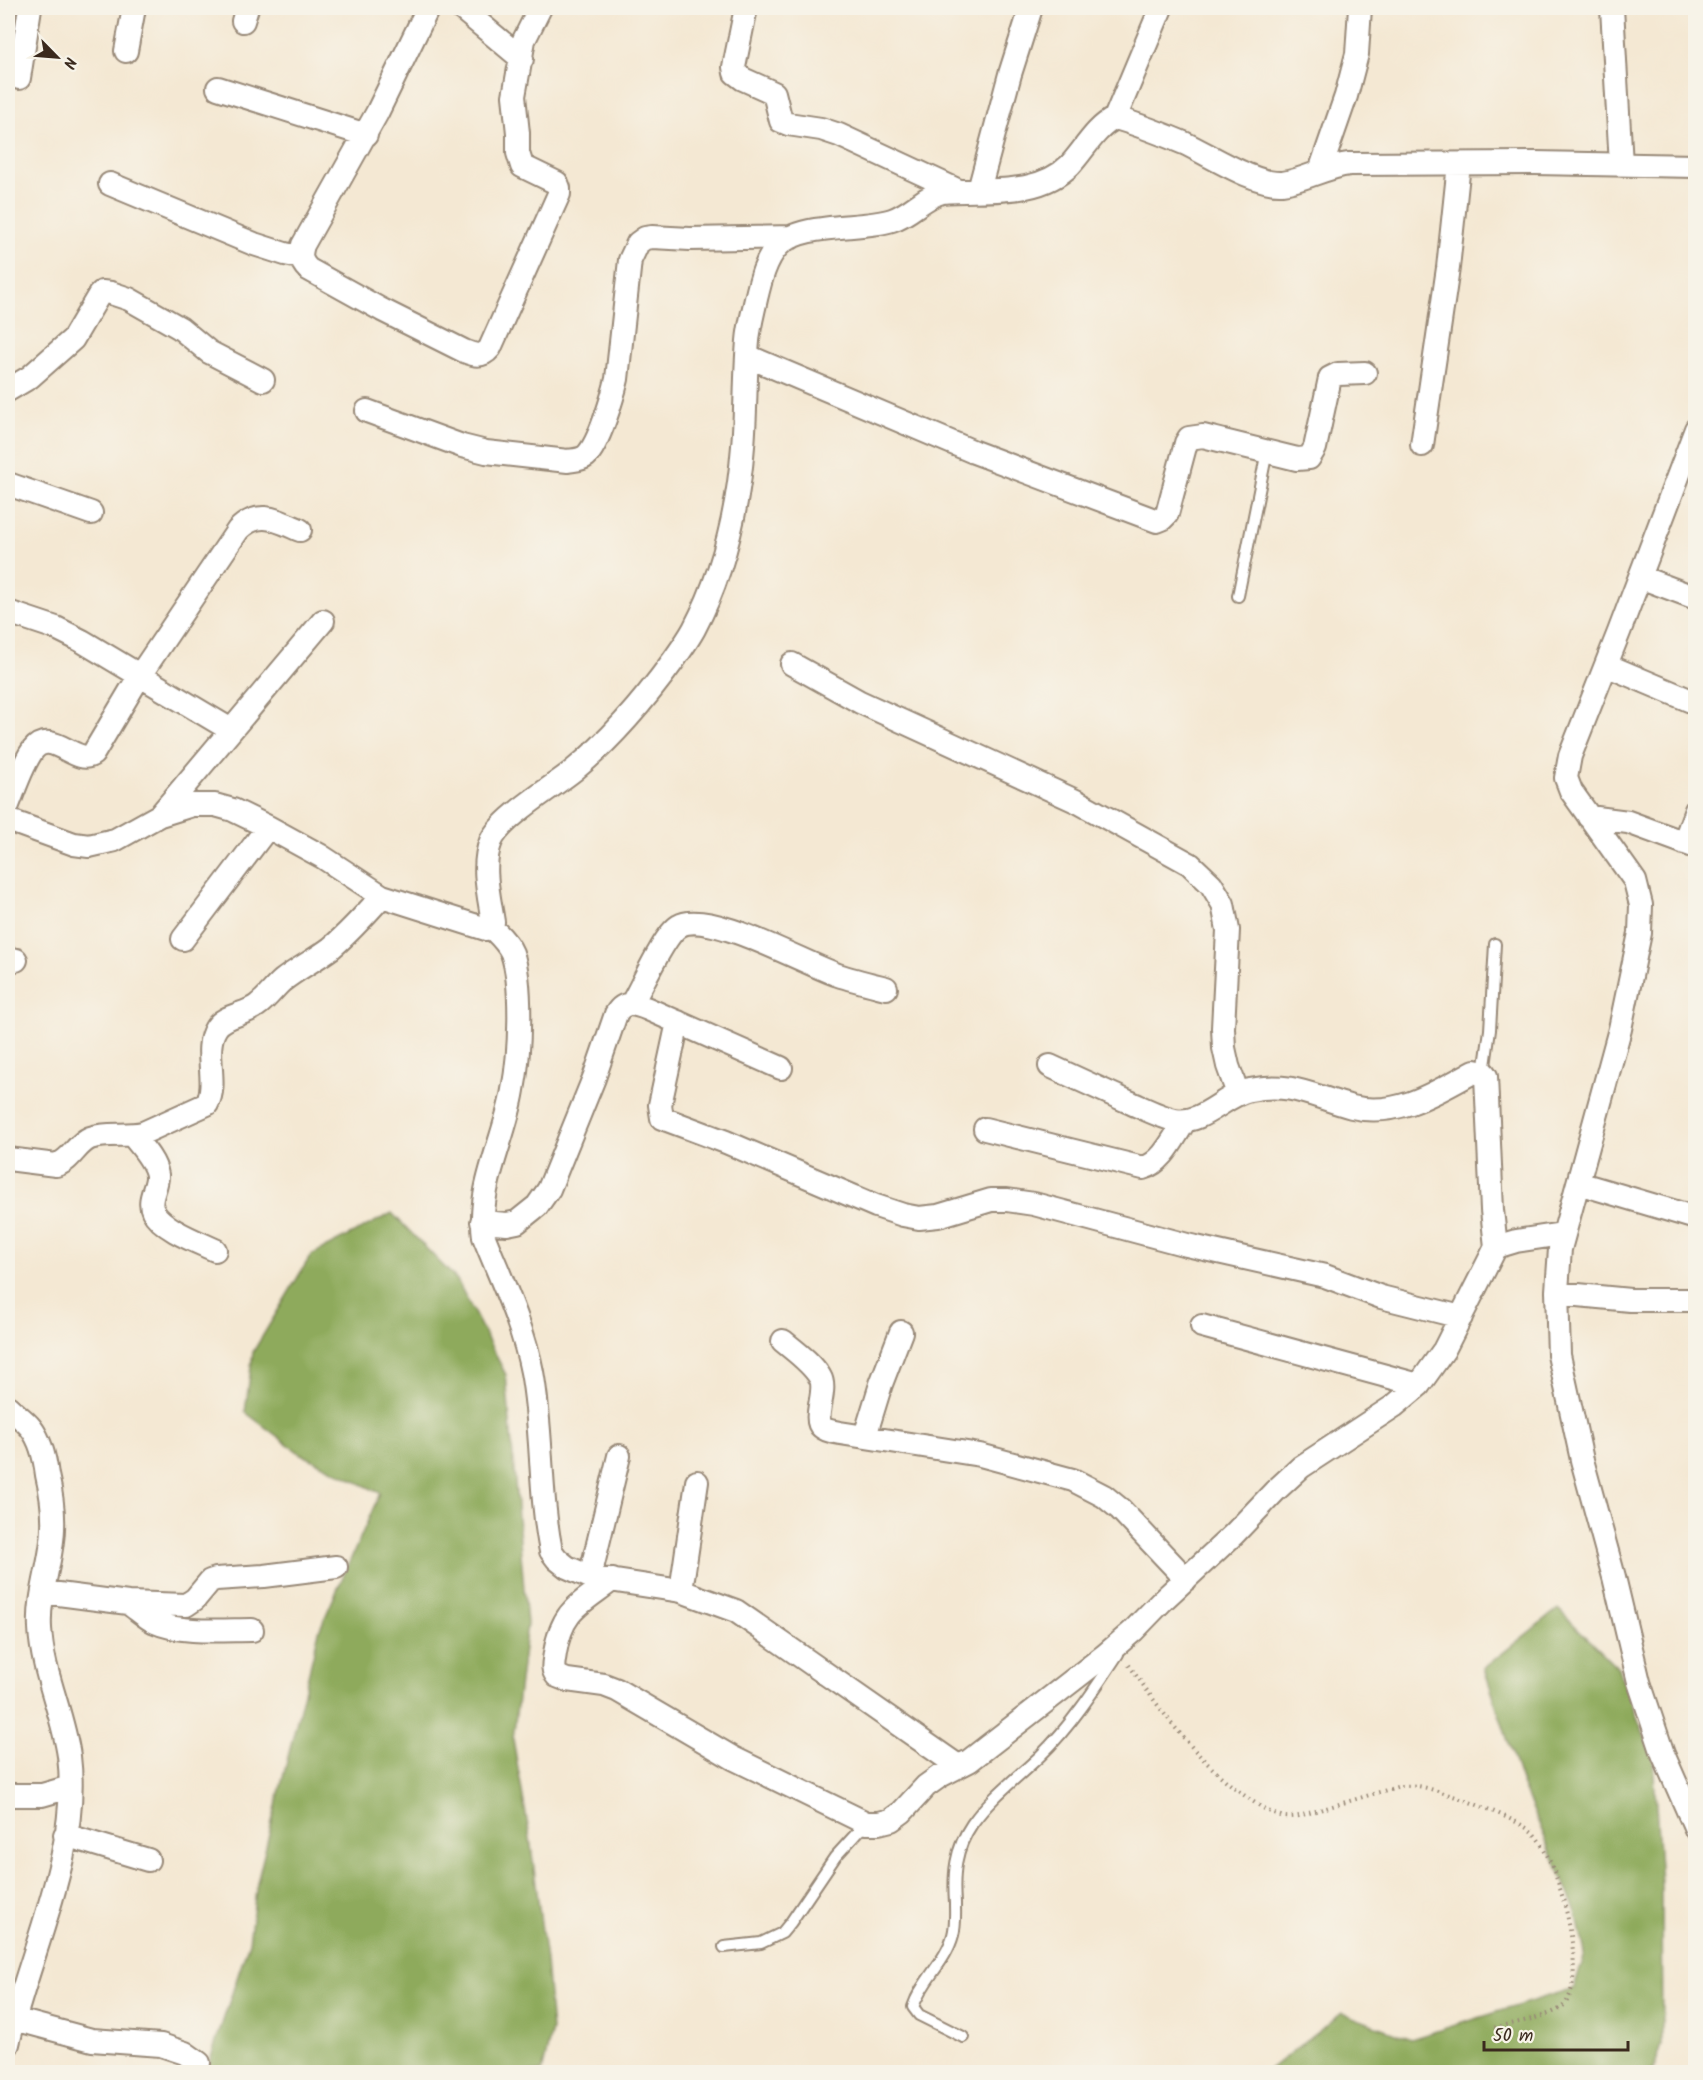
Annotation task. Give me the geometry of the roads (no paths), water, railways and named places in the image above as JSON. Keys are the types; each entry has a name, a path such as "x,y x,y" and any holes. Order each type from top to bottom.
{"street":[{"path":"19,78 30,8"},
{"path":"126,51 134,8"},
{"path":"428,8 366,135 303,244 300,257 309,269 382,310 432,336 479,355 487,351 559,194 560,188 557,183 526,170 519,161 514,96 524,40 540,8"},
{"path":"460,8 522,59"},
{"path":"746,8 734,67 735,73 774,93 781,121 839,135 968,190"},
{"path":"968,190 1031,8"},
{"path":"958,1766 736,1611 681,1591 601,1579 567,1567 551,1551 540,1430 532,1373 524,1335 484,1238 482,1222 482,1208 493,1161 513,1090 517,1054 516,971 511,951 492,928 486,859 492,840 505,823 574,770 614,735 661,677 693,631 715,585 732,521 743,447 748,339 760,283 778,245 792,237 816,230 890,221 902,216 932,195 968,190 1016,189 1046,181 1059,174 1101,127 1115,118 1161,8"},
{"path":"1320,171 1346,96 1357,54 1360,8"},
{"path":"1612,8 1621,165"},
{"path":"218,87 366,135"},
{"path":"1115,118 1183,143 1269,182 1296,180 1349,164 1695,166"},
{"path":"1422,445 1448,268 1459,164"},
{"path":"110,184 254,244 285,255 300,257"},
{"path":"367,411 462,447 486,452 568,461 579,460 586,456 595,443 613,397 630,260 638,243 645,238 652,237 708,239 792,237"},
{"path":"8,390 30,377 73,339 99,295 106,292 129,299 166,319 208,352 263,380"},
{"path":"747,356 974,452 1157,521 1167,514 1189,438 1203,436 1297,459 1309,458 1315,448 1330,378 1338,374 1365,374"},
{"path":"1693,1815 1664,1754 1640,1682 1582,1460 1559,1355 1557,1293 1562,1234 1620,1029 1641,924 1641,906 1635,881 1571,791 1566,778 1570,756 1695,429"},
{"path":"8,484 92,513"},
{"path":"8,805 25,765 40,744 56,745 84,758 93,754 140,675 238,530 247,521 259,518 274,519 300,530"},
{"path":"1640,577 1695,598"},
{"path":"8,612 74,636 231,730"},
{"path":"160,815 323,621"},
{"path":"792,664 860,702 1078,802 1190,864 1211,884 1223,904 1228,930 1224,1038 1228,1066 1238,1094"},
{"path":"1606,665 1695,703"},
{"path":"8,820 74,844 89,846 115,840 160,815 192,805 215,805 233,810 321,855 382,896 486,929 492,928"},
{"path":"1589,817 1628,822 1690,845 1695,810"},
{"path":"183,939 268,827"},
{"path":"8,1159 56,1165 62,1163 84,1141 93,1137 132,1136 143,1133 207,1104 210,1094 212,1038 218,1025 259,1004 281,982 329,949 355,927 382,896"},
{"path":"632,1003 669,936 678,926 687,922 703,923 744,935 838,975 886,988"},
{"path":"482,1222 507,1224 517,1222 525,1218 543,1198 557,1174 620,1007 632,1003 781,1068"},
{"path":"678,1022 660,1105 662,1118 726,1142 876,1206 919,1218 938,1216 991,1200 1034,1204 1187,1245 1325,1276 1380,1297 1461,1317"},
{"path":"1050,1066 1142,1107 1174,1120 1185,1121 1194,1119 1248,1090 1276,1087 1304,1091 1353,1107 1379,1109 1400,1107 1421,1100 1475,1071 1484,1073 1487,1086 1492,1210 1516,1242"},
{"path":"985,1129 1143,1168 1149,1167 1160,1158 1185,1121"},
{"path":"132,1136 149,1157 157,1172 151,1207 154,1213 171,1228 216,1251"},
{"path":"1578,1183 1695,1218"},
{"path":"620,1456 601,1579 562,1623 553,1667 557,1676 567,1680 604,1685 617,1690 734,1758 866,1823 879,1823 891,1820 902,1812 926,1786 969,1761 1104,1656 1133,1631 1301,1467 1394,1406 1419,1385 1444,1350 1461,1317 1516,1242 1562,1234"},
{"path":"1557,1293 1630,1300 1695,1300"},
{"path":"1202,1326 1419,1385"},
{"path":"865,1437 881,1383 901,1332"},
{"path":"783,1341 820,1376 823,1385 818,1419 823,1428 840,1433 980,1455 1073,1480 1089,1487 1120,1509 1186,1579"},
{"path":"8,1407 30,1426 38,1438 46,1465 53,1505 53,1530 39,1626 42,1648 69,1756 70,1787 62,1860 8,2044"},
{"path":"681,1591 697,1482"},
{"path":"43,1592 128,1603 186,1605 195,1599 210,1581 216,1579 336,1567"},
{"path":"128,1603 144,1616 162,1624 213,1630 252,1630"},
{"path":"8,1795 42,1795 70,1787"},
{"path":"65,1834 148,1860"},
{"path":"14,2019 92,2040 161,2045 185,2053 199,2063"}],"lane":[{"path":"1238,596 1267,451"},
{"path":"1484,1073 1490,1030 1495,944"},
{"path":"963,2037 919,2015 913,2007 916,1998 945,1955 951,1942 955,1921 956,1858 962,1842 972,1824 990,1802 1041,1756 1068,1724 1133,1631"},
{"path":"724,1947 761,1943 782,1933 834,1857 866,1823"}]}
